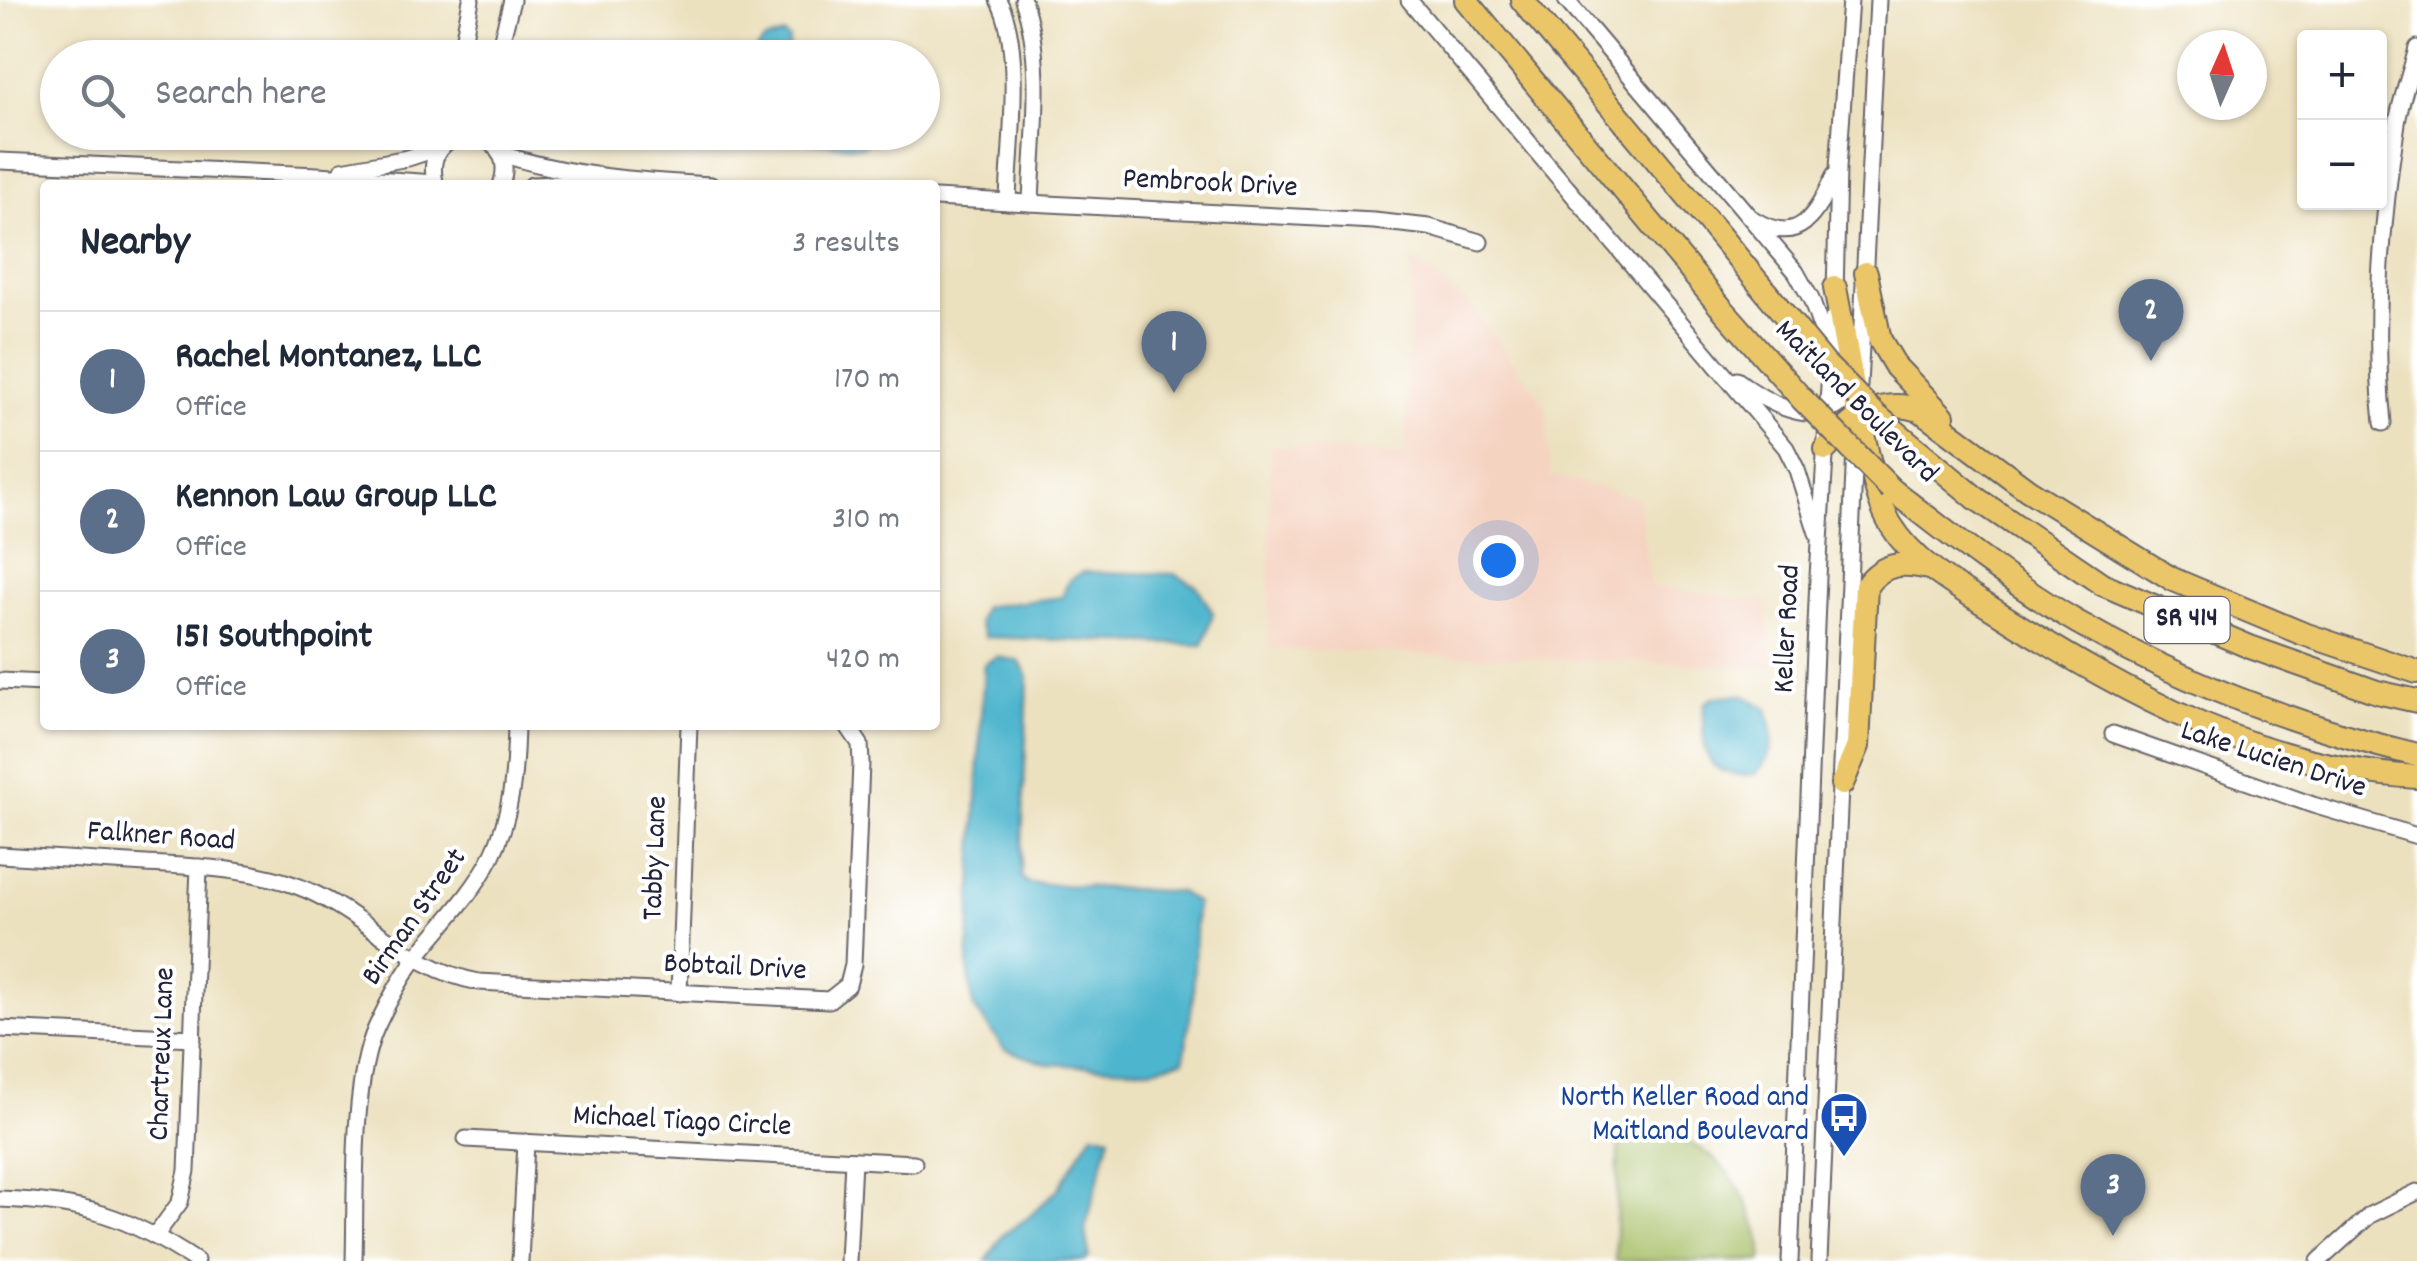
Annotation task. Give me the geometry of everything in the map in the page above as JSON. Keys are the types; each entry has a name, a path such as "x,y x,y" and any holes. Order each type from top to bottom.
{"highway":[{"name":"Maitland Boulevard","path":"1466,0 1720,304 1802,398 1891,489 1988,562 2076,621 2175,672 2283,717 2417,755"},
{"name":"Maitland Boulevard","path":"1526,0 1825,364 1878,416 1977,499 2102,584 2250,647 2377,692 2417,701"},
{"path":"1866,273 1880,340 1896,367 1961,438"},
{"path":"1835,288 1853,400 1880,502 1890,524 1921,560 2072,659 2156,706 2255,747 2328,764 2417,776"},
{"path":"1853,400 1902,404 1920,410 2028,490 2172,579 2300,633 2417,672"},
{"path":"1826,449 1853,400"},
{"path":"1842,784 1858,746 1866,586 1875,574 1900,564 1934,570"}],"street":[{"path":"464,40 472,0"},
{"path":"502,40 512,0"},
{"path":"998,0 1007,16 1012,50 1008,202"},
{"path":"1023,0 1032,26 1035,70 1031,203"},
{"path":"1408,0 1786,448 1797,470 1820,544"},
{"path":"1566,0 1796,272 1831,360 1853,400 1822,414 1777,407 1748,388 1705,350"},
{"name":"Keller Road","path":"1790,1261 1820,544 1850,0"},
{"name":"Keller Road","path":"1818,1261 1856,448 1853,400 1866,273 1878,0"},
{"path":"2383,424 2380,350 2388,196 2398,119 2417,48"},
{"path":"318,174 408,158 426,150"},
{"path":"436,180 435,159 442,150"},
{"path":"499,152 529,163 634,180"},
{"path":"499,152 504,165 502,180"},
{"path":"0,161 389,180"},
{"path":"1747,215 1774,228 1803,226 1818,209 1838,168"},
{"name":"Pembrook Drive","path":"940,198 1374,221 1428,227 1480,242"},
{"path":"0,681 40,683"},
{"name":"Birman Street","path":"354,1261 363,1067 375,1028 414,959 468,896 492,857 514,783 516,730"},
{"name":"Tabby Lane","path":"679,993 690,730"},
{"name":"Bobtail Drive","path":"414,959 450,977 479,982 829,1000 848,985 852,965 861,763 860,744 850,730"},
{"name":"Lake Lucien Drive","path":"2113,734 2313,805 2417,836"},
{"path":"1808,809 1840,822"},
{"path":"1808,832 1840,822"},
{"name":"Falkner Road","path":"0,855 232,868 299,887 358,919 414,959"},
{"name":"Chartreux Lane","path":"156,1235 180,1202 187,1171 199,867"},
{"path":"0,1029 192,1038"},
{"path":"1796,1112 1825,1113"},
{"name":"Michael Tiago Circle","path":"466,1139 914,1163"},
{"path":"520,1261 526,1142"},
{"path":"848,1261 853,1160"},
{"path":"2319,1261 2370,1214 2417,1192"},
{"path":"0,1199 79,1206 118,1217 196,1261"}],"shaded area":[{"path":"1412,259 1472,308 1546,405 1550,475 1638,498 1651,586 1766,602 1773,667 1268,649 1271,446 1405,456"}],"green space":[{"path":"1619,1129 1681,1139 1713,1157 1749,1208 1761,1241 1762,1261 1615,1261"}],"water":[{"path":"1083,572 1174,574 1197,586 1213,613 1203,645 985,637 978,623 983,607 1062,597 1069,580"},
{"path":"996,657 1019,661 1028,677 1021,877 1027,883 1180,892 1196,903 1193,998 1184,1060 1150,1069 1047,1064 1004,1049 973,1006 968,967 984,664"},
{"path":"1743,695 1767,708 1771,728 1771,750 1756,774 1725,772 1709,759 1705,748 1704,705 1716,697"},
{"path":"1093,1132 1110,1136 1085,1229 1089,1257 1085,1261 986,1261 1004,1234 1058,1189"}],"place":[{"name":"Kennon Law Group LLC","path":"2151,361"},
{"name":"Rachel Montanez, LLC","path":"1174,393"},
{"name":"North Keller Road and Maitland Boulevard","path":"1844,1158"},
{"name":"151 Southpoint","path":"2113,1236"}]}
